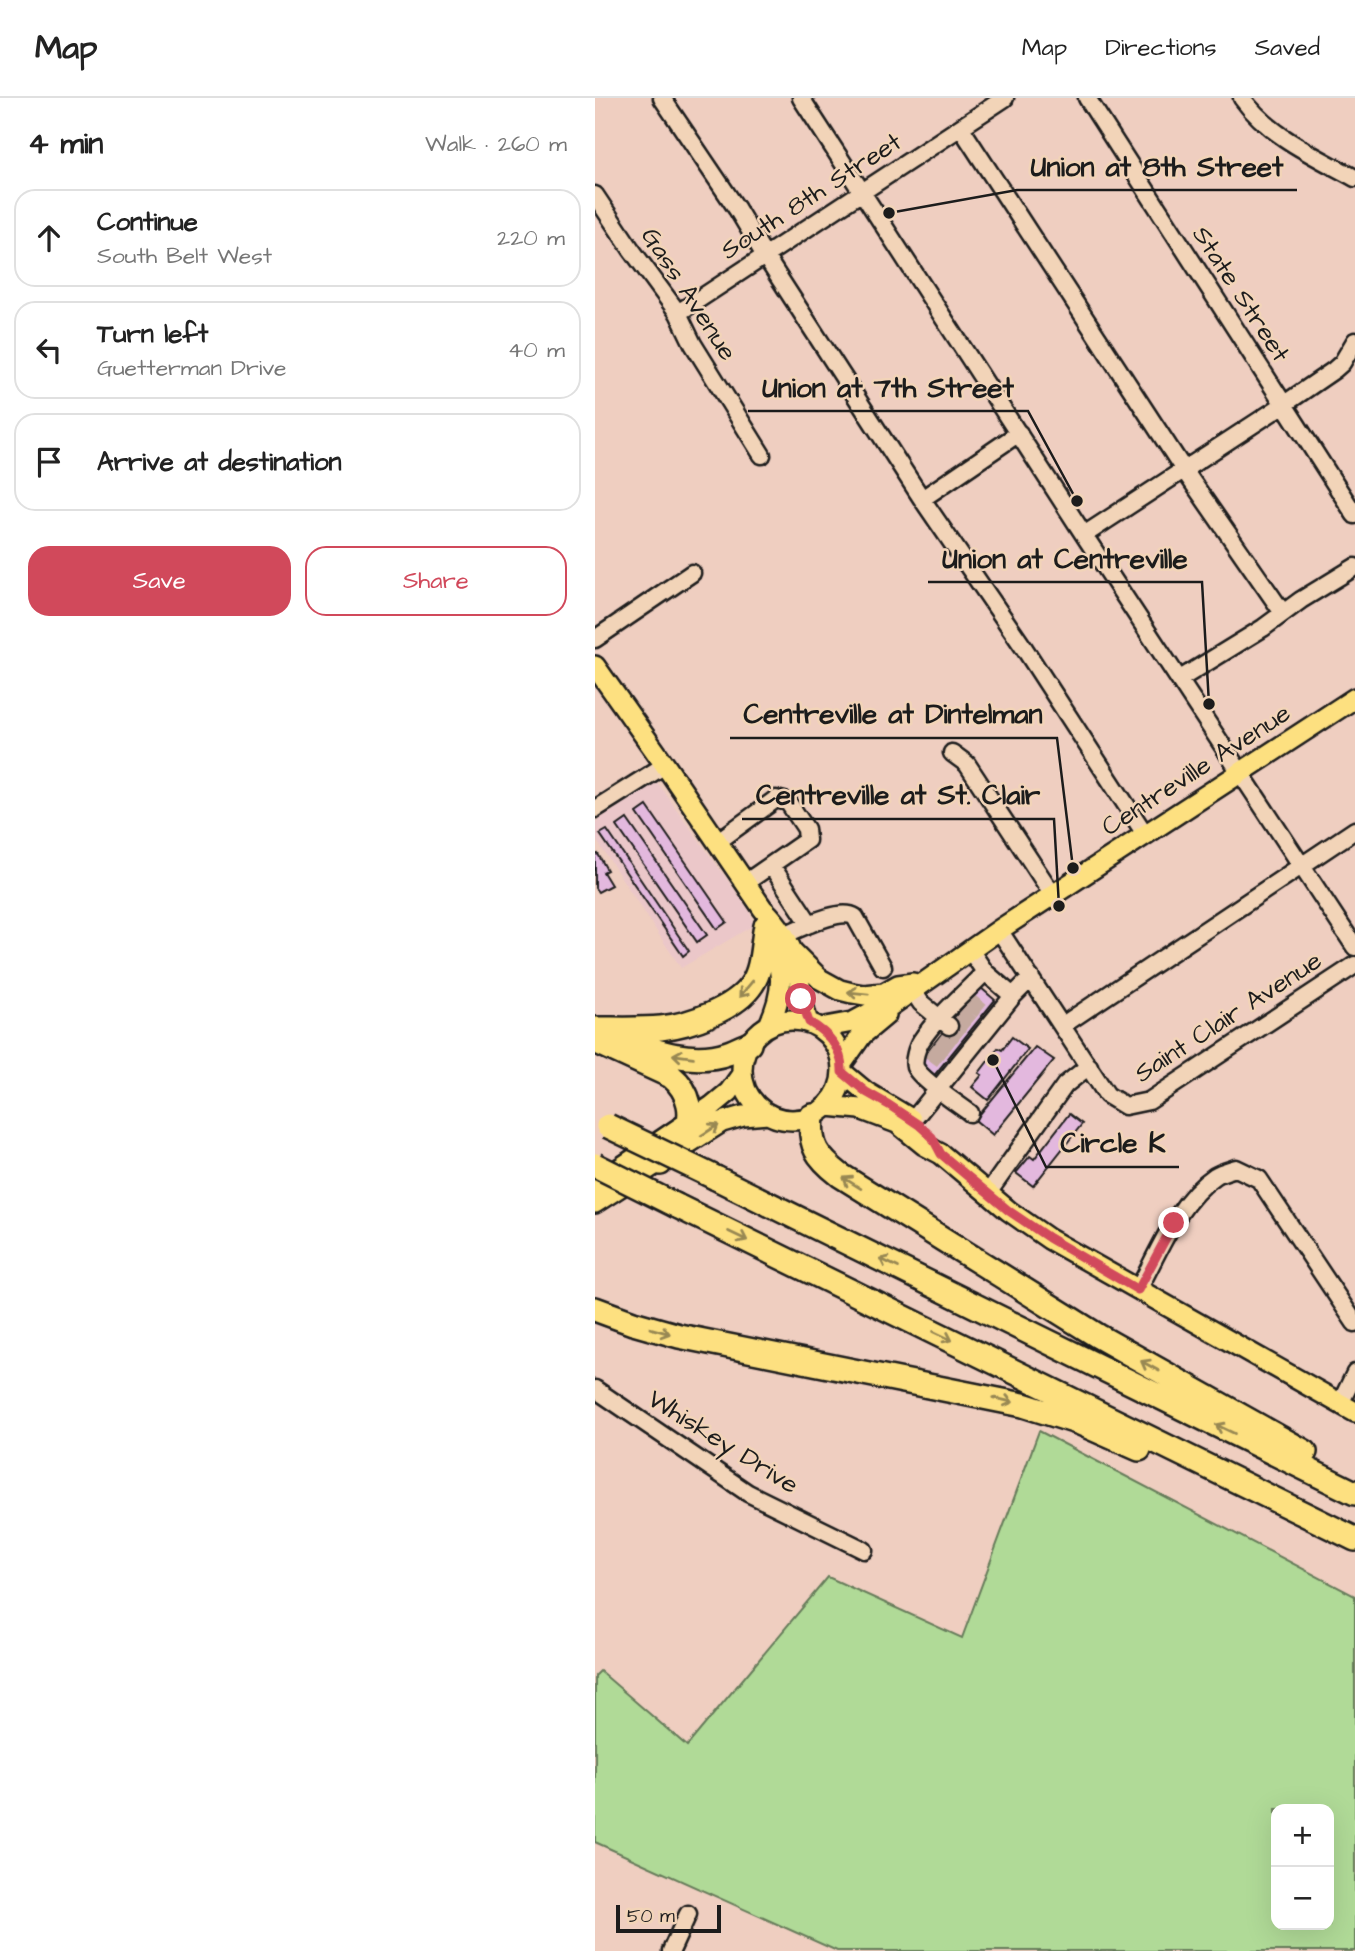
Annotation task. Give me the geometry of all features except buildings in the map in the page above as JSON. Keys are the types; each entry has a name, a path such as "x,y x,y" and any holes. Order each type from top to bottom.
{"highway":[{"path":"595,1029 664,1028 723,1009 738,999 752,984 775,932"},
{"path":"595,1029 637,1045 689,1058 727,1054 749,1044"},
{"path":"595,1041 657,1069 681,1084 691,1109 689,1122 682,1137 668,1150 660,1163"},
{"path":"820,1111 811,1135 813,1144 820,1157 840,1175 1098,1336 1328,1465 1354,1492"},
{"path":"601,1123 1354,1492"},
{"path":"595,1165 1355,1539"},
{"path":"595,1309 679,1336 984,1396 1047,1411 1147,1453 1268,1511 1314,1519"}],"main road":[{"path":"595,666 745,883 797,967 804,1010 814,1025 835,1044 842,1067 838,1090 820,1111"},
{"name":"Centreville Avenue","path":"814,1025 853,1022 892,1004 999,930 1355,698"},
{"path":"775,932 820,979 840,990 874,994 884,993 898,985 919,987"},
{"path":"769,1025 781,989 775,932"},
{"name":"Centreville Avenue","path":"842,1067 862,1035 885,1016 892,1004"},
{"path":"768,1114 755,1103 746,1090 742,1074 743,1059 749,1044 757,1033 769,1025 788,1020 814,1025"},
{"path":"842,1067 866,1092 913,1120 932,1137 941,1154"},
{"path":"595,1185 729,1092 742,1074"},
{"path":"595,1203 722,1122 743,1116 768,1114 788,1120 820,1111 860,1109 897,1123 941,1154 1009,1211 1049,1238 1347,1408"}],"street":[{"path":"662,98 737,209 922,499 1024,648 1145,834"},
{"path":"801,98 1355,947"},
{"name":"South 8th Street","path":"678,313 1006,98"},
{"name":"State Street","path":"1087,98 1355,515"},
{"path":"1242,98 1258,118 1283,136 1355,178"},
{"path":"961,128 1184,470 1283,613"},
{"name":"Gass Avenue","path":"595,195 678,313 693,344 762,456"},
{"path":"1084,535 1283,405 1342,363 1355,341"},
{"path":"922,499 1019,433"},
{"path":"1180,679 1355,567"},
{"path":"595,639 692,573"},
{"path":"951,753 967,764 1053,895"},
{"path":"595,809 665,765"},
{"path":"717,842 776,799 788,802 806,829 807,840 745,883"},
{"path":"1063,1025 1355,830"},
{"path":"771,865 810,924"},
{"path":"775,932 850,914 855,917 883,967"},
{"path":"988,1194 1066,1085 1089,1066 999,930"},
{"path":"969,950 985,972 1013,996"},
{"name":"Saint Clair Avenue","path":"1089,1066 1107,1096 1125,1106 1149,1101 1355,965"},
{"path":"970,1113 938,1089 916,1068 915,1061 985,972"},
{"path":"913,1120 938,1089 969,1041 1031,978"},
{"path":"919,987 921,1003 945,1022"},
{"path":"1138,1290 1174,1223 1196,1192 1217,1174 1236,1168 1259,1179 1355,1323"},
{"path":"1347,1408 1355,1374"},
{"name":"Whiskey Drive","path":"595,1390 657,1429 748,1493 864,1550"},
{"path":"671,1951 688,1914"}],"shaded area":[{"path":"657,782 749,910 754,925 681,968 595,838 595,822"}],"green space":[{"path":"1039,1431 1355,1596 1355,1951 837,1951 595,1842 595,1676 600,1671 687,1746 828,1577 962,1638"}],"tunnel":[{"path":"969,1001 984,1013"},
{"path":"959,1013 974,1026"},
{"path":"949,1026 964,1038"},
{"path":"939,1038 955,1050"},
{"path":"929,1050 945,1062"}],"place":[{"name":"Union at 8th Street","path":"889,213"},
{"name":"Union at 7th Street","path":"1077,501"},
{"name":"Union at Centreville","path":"1209,704"},
{"name":"Centreville at Dintelman","path":"1073,868"},
{"name":"Centreville at St. Clair","path":"1059,906"},
{"name":"Circle K","path":"993,1060"}],"route":[{"path":"801,999 809,1022 820,1028 835,1044 842,1062 842,1072 866,1092 913,1120 932,1137 941,1154 1009,1211 1049,1238 1138,1290 1174,1223"}]}
